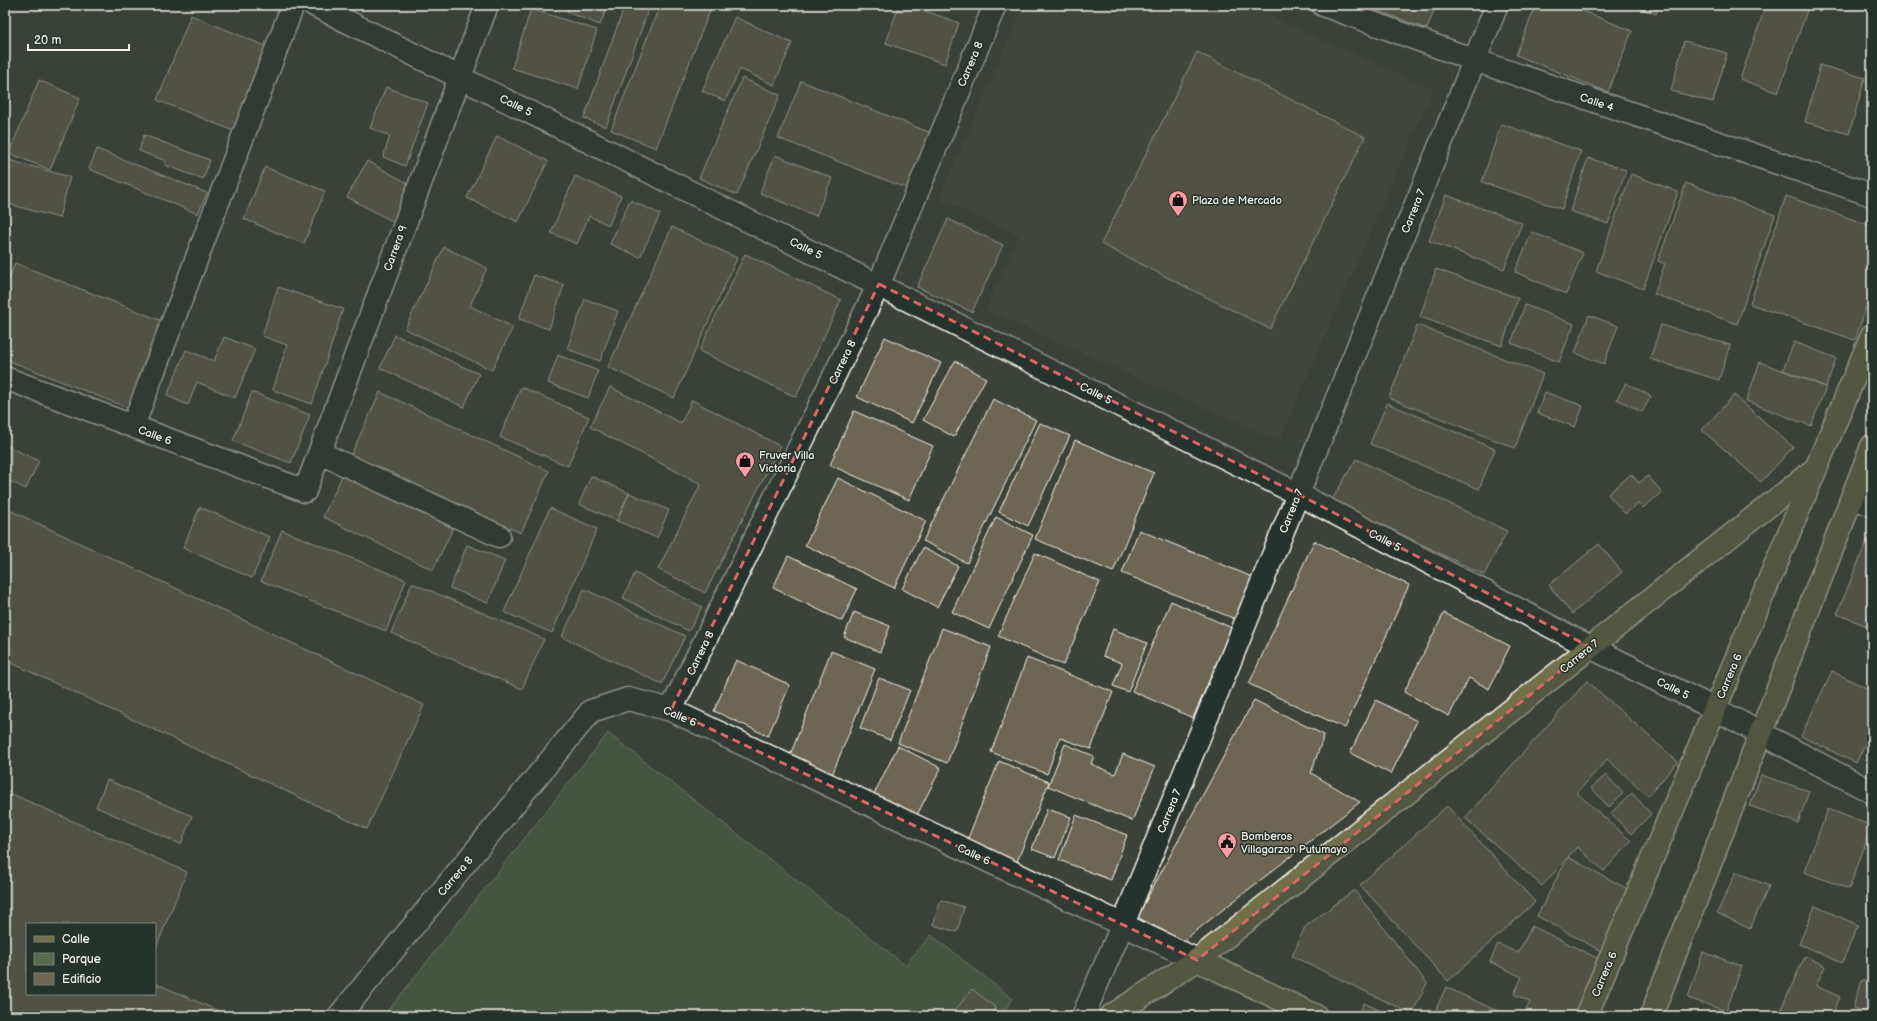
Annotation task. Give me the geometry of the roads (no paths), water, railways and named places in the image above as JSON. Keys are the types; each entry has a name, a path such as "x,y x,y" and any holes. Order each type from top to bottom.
{"main road":[{"name":"Carrera 6","path":"1586,1016 1872,335"},
{"path":"1651,1016 1760,734 1862,501 1872,446"},
{"name":"Carrera 7","path":"1111,1016 1197,960 1816,468"},
{"name":"Calle 6","path":"1197,960 1316,1016"}],"street":[{"path":"133,426 293,5"},
{"name":"Calle 5","path":"314,5 879,284 1298,494 1590,647 1715,709 1872,792"},
{"name":"Carrera 9","path":"305,491 487,5"},
{"name":"Carrera 8","path":"671,710 879,284 995,5"},
{"name":"Calle 4","path":"1323,5 1474,60 1872,195"},
{"name":"Carrera 7","path":"1083,1016 1123,924 1497,5"},
{"name":"Calle 6","path":"5,378 305,491"},
{"path":"320,453 499,536"},
{"name":"Calle 6","path":"628,699 671,710 1197,960"},
{"name":"Carrera 8","path":"339,1016 591,711 628,699"}],"place":[{"name":"Plaza de Mercado","path":"1178,217"},
{"name":"Fruver Villa Victoria","path":"745,478"},
{"name":"Bomberos Villagarzon Putumayo","path":"1227,859"}]}
